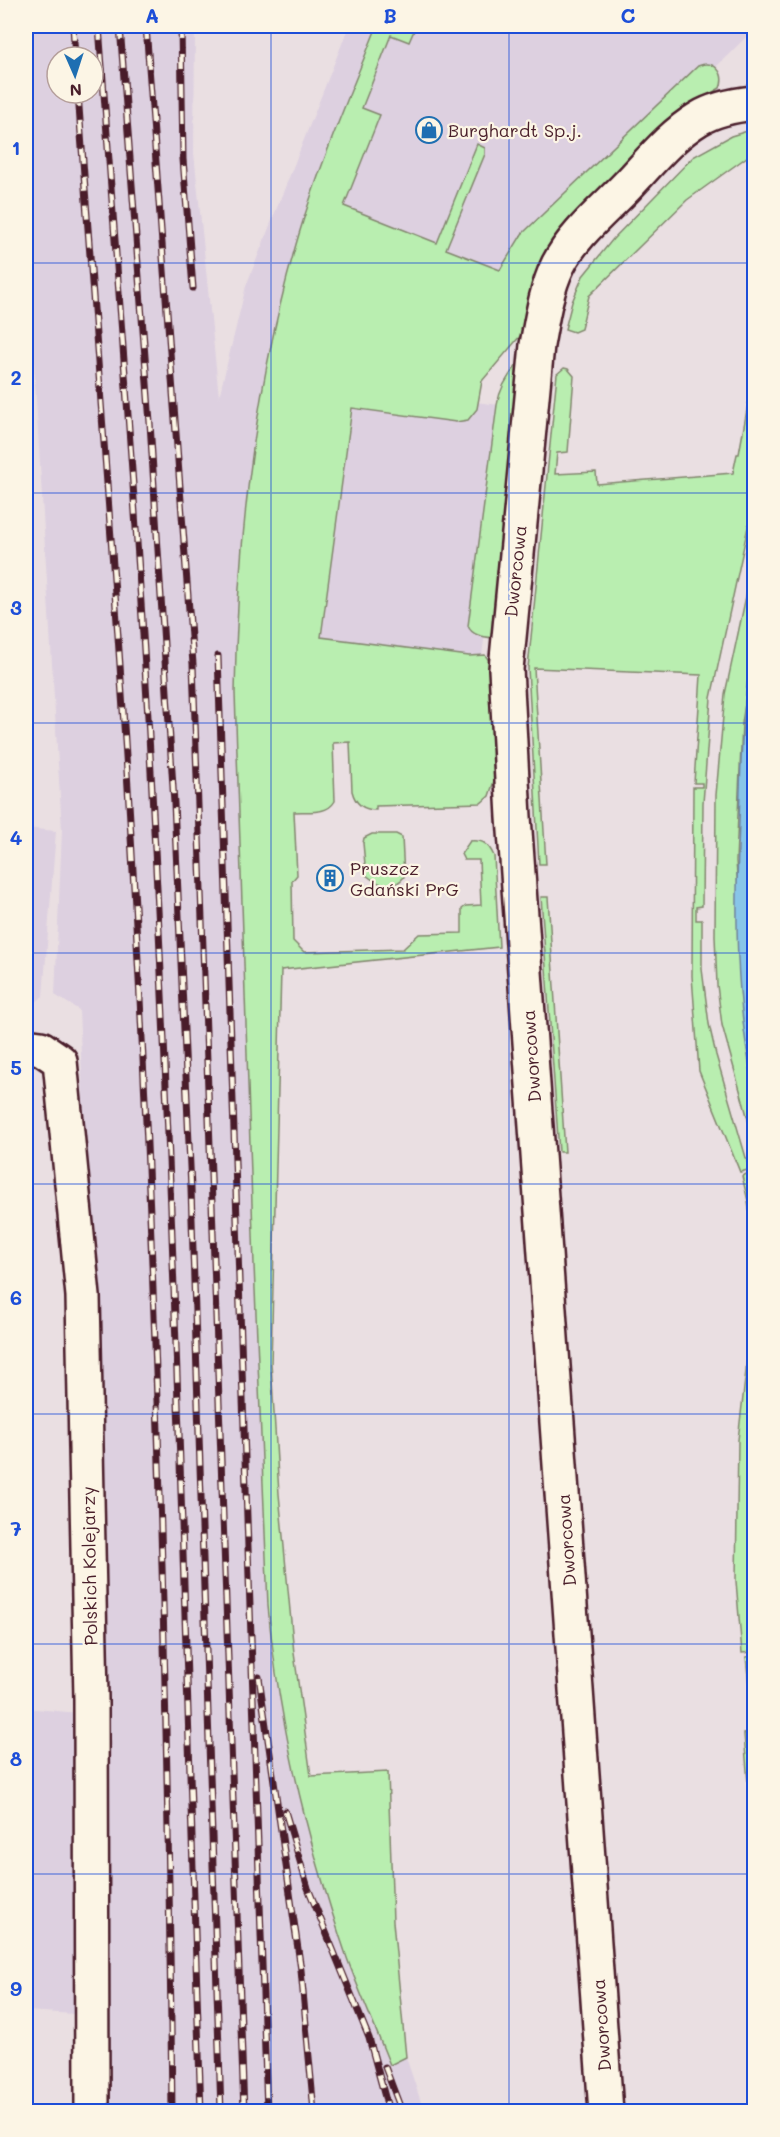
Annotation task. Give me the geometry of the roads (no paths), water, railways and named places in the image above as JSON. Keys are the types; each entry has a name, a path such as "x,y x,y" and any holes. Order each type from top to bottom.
{"street":[{"name":"Dworcowa","path":"606,2112 513,817 506,669 537,345 551,282 559,264 579,236 675,136 698,119 720,109 754,103"},
{"name":"Polskich Kolejarzy","path":"26,1046 41,1048 60,1061 83,1296 92,1710 92,2112"}],"water":[{"path":"754,646 754,1088 743,1022 737,923 742,734 746,690"}],"railway":[{"path":"73,26 74,45"},
{"path":"99,26 142,615 161,973 201,2112"},
{"path":"120,26 150,423 174,803 191,1189 221,2112"},
{"path":"146,26 193,664 244,2112"},
{"path":"181,26 183,159 193,288"},
{"path":"79,105 109,508 144,1072 161,1518 172,2112"},
{"path":"218,656 267,2112"},
{"path":"259,1677 301,1970 314,2112"},
{"path":"285,1811 308,1888 369,2038 389,2112"},
{"path":"385,2067 402,2112"}],"place":[{"name":"Burghardt Sp.j.","path":"429,130"},
{"name":"Pruszcz Gdański PrG","path":"330,878"}]}
